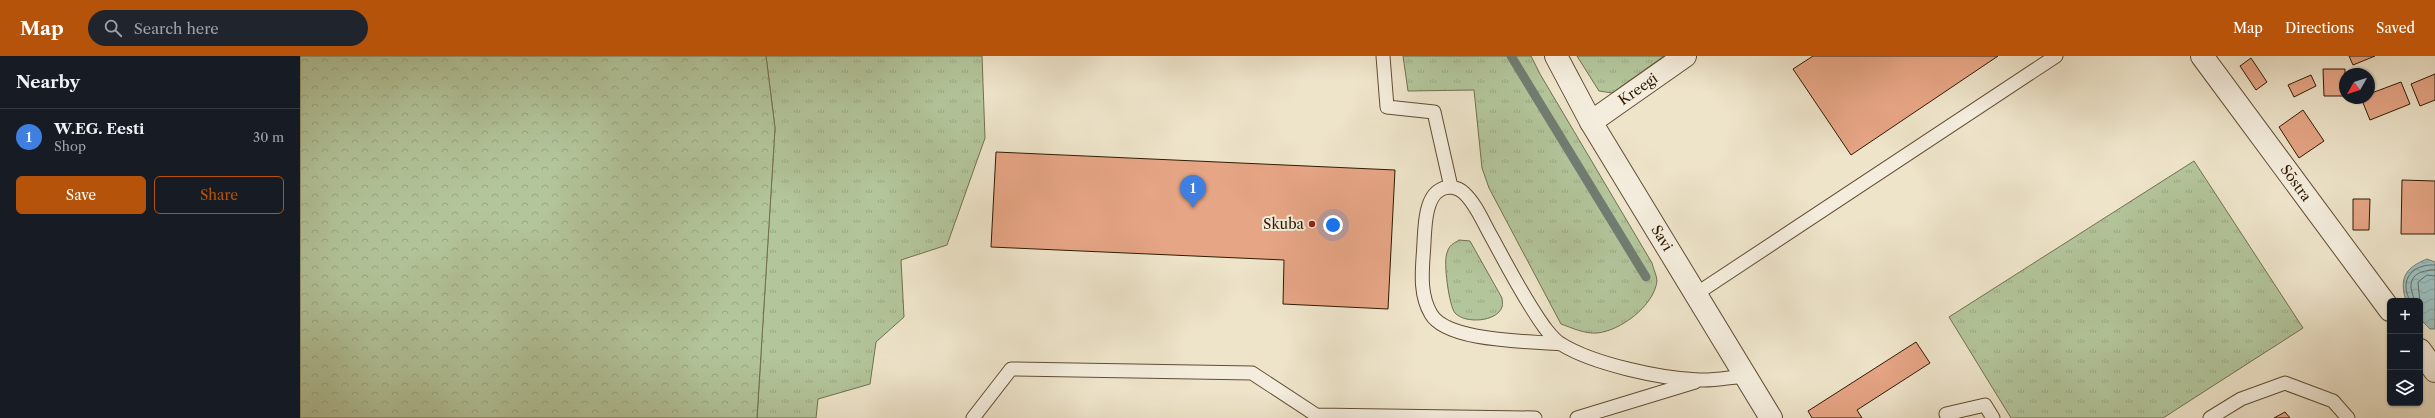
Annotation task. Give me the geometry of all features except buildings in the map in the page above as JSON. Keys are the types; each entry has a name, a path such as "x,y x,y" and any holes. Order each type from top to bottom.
{"street":[{"name":"Savi","path":"1556,56 1591,122 1771,418"},
{"name":"Kreegi","path":"1591,122 1685,56"},
{"name":"Sõstra","path":"2202,56 2387,306"},
{"path":"2423,354 2435,371"}],"lane":[{"path":"1383,56 1388,107 1434,112 1451,186"},
{"path":"1696,294 2056,56"},
{"path":"1560,344 1546,329 1526,300 1476,209 1464,192 1451,186 1439,190 1429,202 1422,280 1424,297 1431,315 1441,326 1472,336 1560,344 1600,361 1652,374 1701,381"},
{"path":"973,418 1011,369 1252,373 1316,415 1535,418"},
{"path":"1577,418 1701,381 1746,376"},
{"path":"2210,418 2241,399 2285,383 2333,401 2348,418"},
{"path":"1946,414 1985,405 1993,418"}],"green space":[{"path":"300,56 766,56 775,128 757,418 300,418"},
{"path":"766,56 982,56 985,138 947,245 901,260 904,317 876,342 870,384 818,399 816,418 757,418 775,128"},
{"path":"1403,56 1531,56 1540,74 1652,263 1657,281 1655,290 1643,308 1616,328 1597,333 1583,332 1561,324 1489,188 1482,168 1474,90 1408,91"},
{"path":"1577,56 1664,56 1612,93 1599,91"},
{"path":"2194,161 2303,328 2163,418 2011,418 1949,317"},
{"path":"1459,240 1470,241 1502,298 1502,307 1494,316 1480,320 1466,319 1460,317 1453,309 1447,283 1446,258 1450,246"}],"water":[{"path":"2427,259 2435,262 2435,329 2430,329 2423,322 2423,298 2405,298 2404,293 2403,286 2406,275 2413,266"}],"waterway":[{"path":"1511,56 1646,277"}],"place":[{"name":"W.EG. Eesti","path":"1193,208"},
{"name":"Skuba","path":"1312,224"}]}
